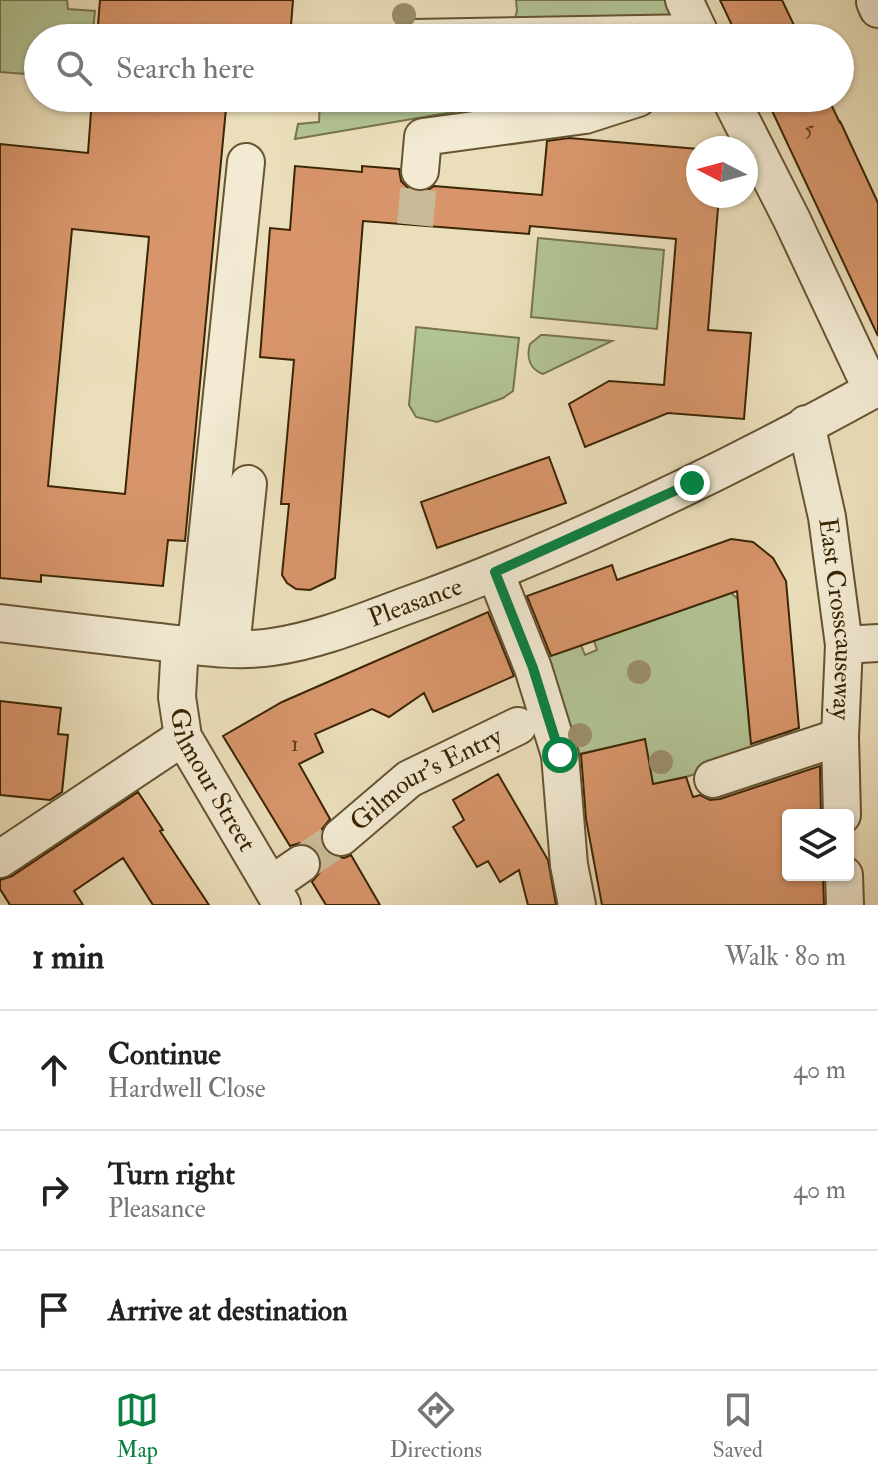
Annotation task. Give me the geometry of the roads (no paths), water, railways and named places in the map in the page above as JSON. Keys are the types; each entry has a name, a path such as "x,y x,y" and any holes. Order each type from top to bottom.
{"street":[{"path":"684,0 695,24"},
{"path":"420,171 423,137 594,112"},
{"path":"737,112 875,388"},
{"name":"Gilmour Street","path":"246,162 188,645 177,697 183,737 277,894"},
{"name":"Pleasance","path":"0,623 231,648 271,647 314,638 495,572 648,504 875,388"},
{"name":"East Crosscauseway","path":"806,424 861,644 840,737 842,809"},
{"path":"231,648 248,484"},
{"path":"495,572 533,668 560,755 569,865 577,905"},
{"name":"Gilmour's Entry","path":"341,837 409,779 518,726"},
{"path":"0,859 183,737"},
{"path":"713,779 840,737"},
{"path":"277,894 301,864"},
{"path":"844,881 845,905"}],"tunnel":[{"path":"415,225 420,171"},
{"path":"301,864 341,837"}]}
